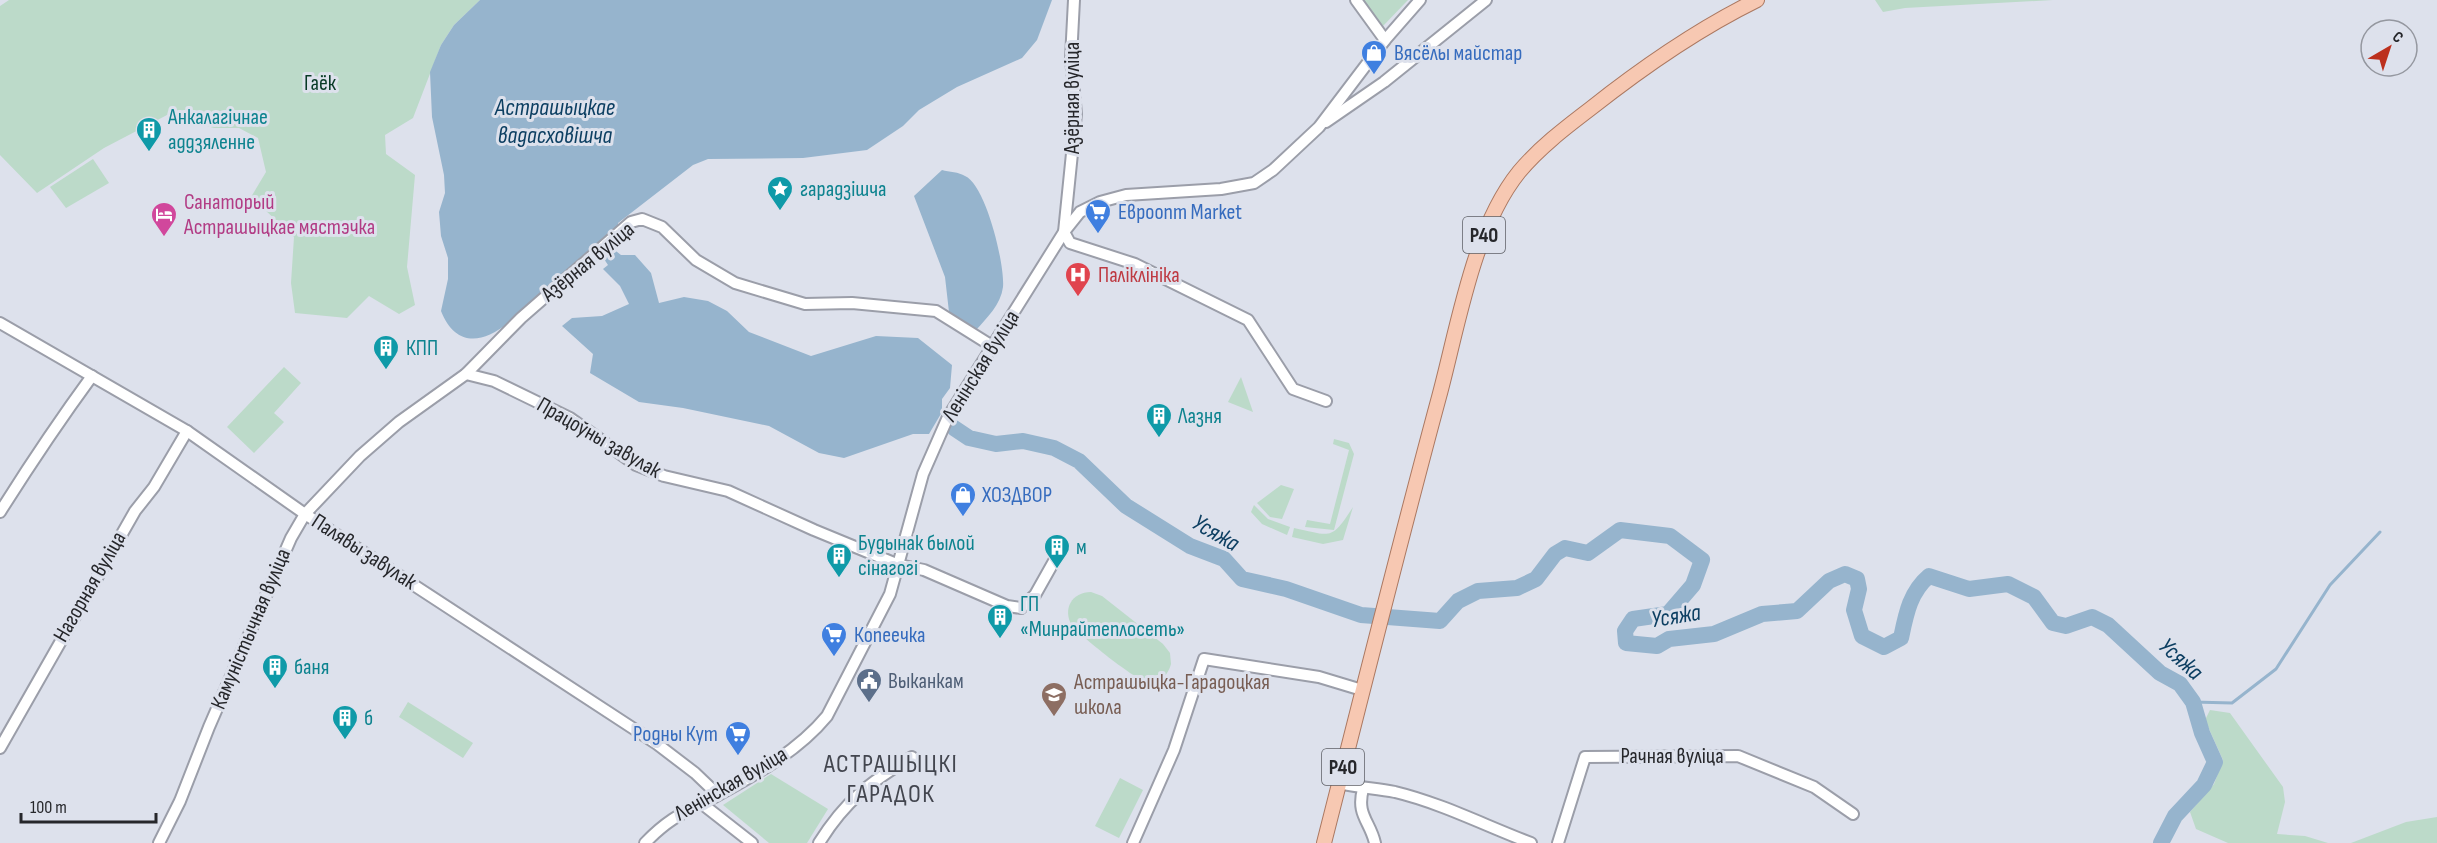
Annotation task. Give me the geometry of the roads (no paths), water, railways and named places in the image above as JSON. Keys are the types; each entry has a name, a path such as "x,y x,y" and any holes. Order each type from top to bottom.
{"main road":[{"name":"Р40","path":"1324,843 1387,590 1476,260 1496,207 1518,174 1560,132 1658,56 1732,6 1757,0"}],"street":[{"name":"Азёрная вуліца","path":"1064,232 1076,114 1071,58 1074,0"},
{"path":"1356,0 1385,39"},
{"name":"Ленінская вуліца","path":"645,843 677,814 718,795 794,748 814,732 827,716 890,594 923,474 948,417 1064,232 1080,212 1108,199 1172,190 1221,189 1254,183 1273,170 1319,127 1385,39 1420,0"},
{"path":"1319,127 1384,82 1485,0"},
{"name":"Азёрная вуліца","path":"466,374 521,318 598,250 632,222 642,219 652,221 662,227 696,260 735,283 805,304 852,303 936,311 992,346"},
{"path":"1064,232 1070,243 1135,264 1248,320 1293,389 1326,401"},
{"name":"Палявы завулак","path":"0,323 187,431 305,514 657,744 695,773 718,795"},
{"name":"Камуністычная вуліца","path":"159,843 180,801 209,727 291,538 305,514 360,456 466,374"},
{"name":"Працоўны завулак","path":"466,374 494,381 570,418 636,465 664,476 728,491 899,564 924,570 1007,606 1021,608 1035,595 1062,547"},
{"path":"0,512 30,462 49,440 92,376"},
{"name":"Нагорная вуліца","path":"0,748 135,511 154,487 187,431"},
{"path":"1133,843 1174,750 1204,659 1319,677 1362,690"},
{"name":"Рачная вуліца","path":"1558,843 1585,757 1738,756 1814,787 1853,814"},
{"path":"819,843 848,803 861,790 912,758"},
{"path":"1339,783 1363,789 1394,792 1425,801 1531,843"},
{"path":"1363,789 1360,801 1362,814 1375,843"},
{"path":"701,803 752,843"}],"water":[{"name":"Астрашыцкае вадасховішча","path":"480,0 1052,0 1037,40 1022,58 957,87 919,110 903,126 867,150 803,158 708,159 693,165 618,223 618,227 508,323 488,335 470,338 454,331 441,311 448,279 448,258 441,236 439,212 445,193 444,175 432,117 430,72 441,45 454,25"},
{"path":"942,170 963,175 973,182 987,209 1001,262 1002,293 993,310 976,330 949,312 945,277 914,196"},
{"path":"612,248 621,255 635,255 651,273 659,303 684,297 708,301 727,311 749,332 811,356 876,336 918,338 952,365 950,388 942,399 942,412 929,434 913,434 844,458 819,453 769,426 683,408 639,402 590,373 593,354 562,326 572,318 602,316 629,304 620,286 603,269 608,265 602,256"}],"waterway":[{"name":"Усяжа","path":"954,428 969,438 996,444 1023,441 1054,448 1079,461 1126,506 1190,546 1224,559 1242,579 1286,589 1361,615 1440,621 1458,601 1478,591 1517,588 1536,579 1555,554 1565,548 1588,553 1620,530 1670,536 1702,560 1693,585 1668,614 1633,619 1625,631 1626,643 1657,646 1669,639 1714,634 1762,614 1797,611 1829,581 1845,574 1857,579 1859,589 1854,610 1862,636 1884,647 1901,638 1913,596 1929,576 1969,589 2008,584 2034,597 2053,623 2066,626 2092,617 2108,625 2160,673 2180,684 2193,702 2202,733 2215,762 2204,785 2175,816 2161,843"},
{"path":"2193,702 2232,703 2276,669 2330,585 2380,532"}],"place":[{"name":"Вясёлы майстар","path":"1374,76"},
{"name":"Анкалагічнае аддзяленне","path":"149,153"},
{"name":"гарадзішча","path":"780,212"},
{"name":"Евроопт Market","path":"1098,235"},
{"name":"Санаторый Астрашыцкае мястэчка","path":"164,238"},
{"name":"Паліклініка","path":"1078,298"},
{"name":"КПП","path":"386,371"},
{"name":"Лазня","path":"1159,439"},
{"name":"ХОЗДВОР","path":"963,518"},
{"name":"м","path":"1057,570"},
{"name":"Будынак былой сінагогі","path":"839,579"},
{"name":"ГП «Минрайтеплосеть»","path":"1000,640"},
{"name":"Копеечка","path":"834,658"},
{"name":"баня","path":"275,690"},
{"name":"Выканкам","path":"869,704"},
{"name":"Астрашыцка-Гарадоцкая школа","path":"1054,718"},
{"name":"б","path":"345,741"},
{"name":"Родны Кут","path":"738,757"}],"district":[{"name":"АСТРАШЫЦКІ ГАРАДОК","path":"891,779"}],"park label":[{"name":"Гаёк","path":"320,83"}]}
